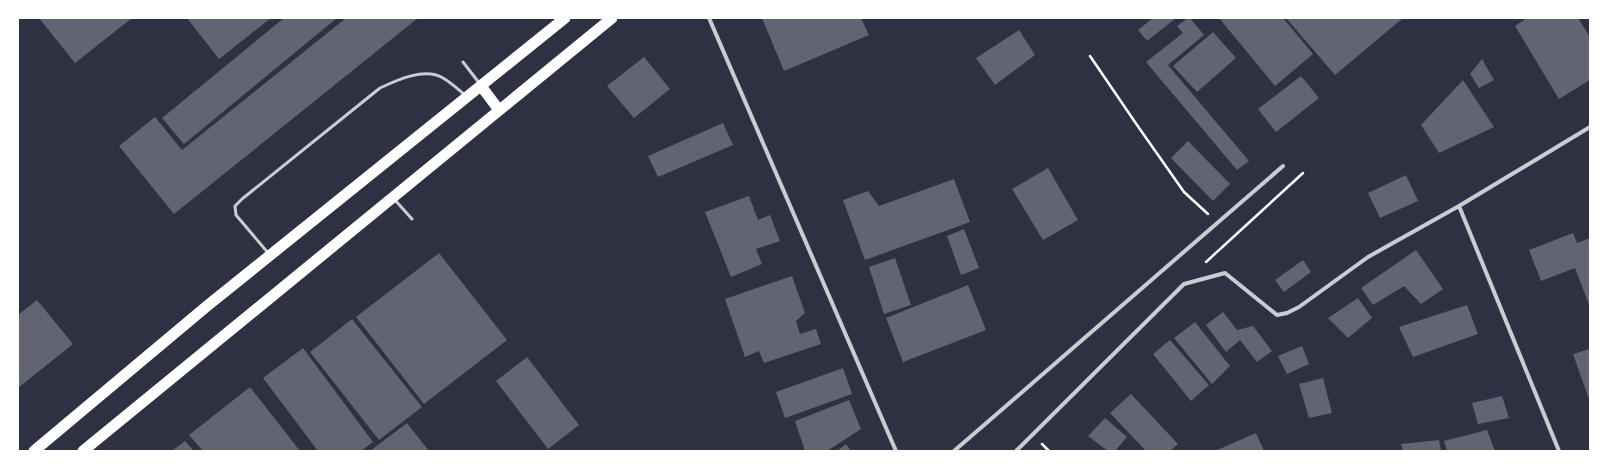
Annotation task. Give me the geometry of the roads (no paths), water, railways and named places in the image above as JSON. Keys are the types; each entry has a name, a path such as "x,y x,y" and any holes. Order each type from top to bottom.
{"highway":[{"path":"34,451 207,306 565,18"},
{"path":"83,451 612,18"},
{"path":"481,86 499,110"}],"street":[{"path":"709,18 896,451"},
{"path":"1016,451 1184,284 1226,273 1277,315 1287,313 1299,307 1368,257 1459,206 1590,127"},
{"path":"954,451 1283,166"},
{"path":"1459,206 1558,451"}],"lane":[{"path":"463,62 481,86"},
{"path":"270,255 236,215 235,206 380,88 401,78 424,74 441,77 468,97"},
{"path":"393,197 412,219"}]}
